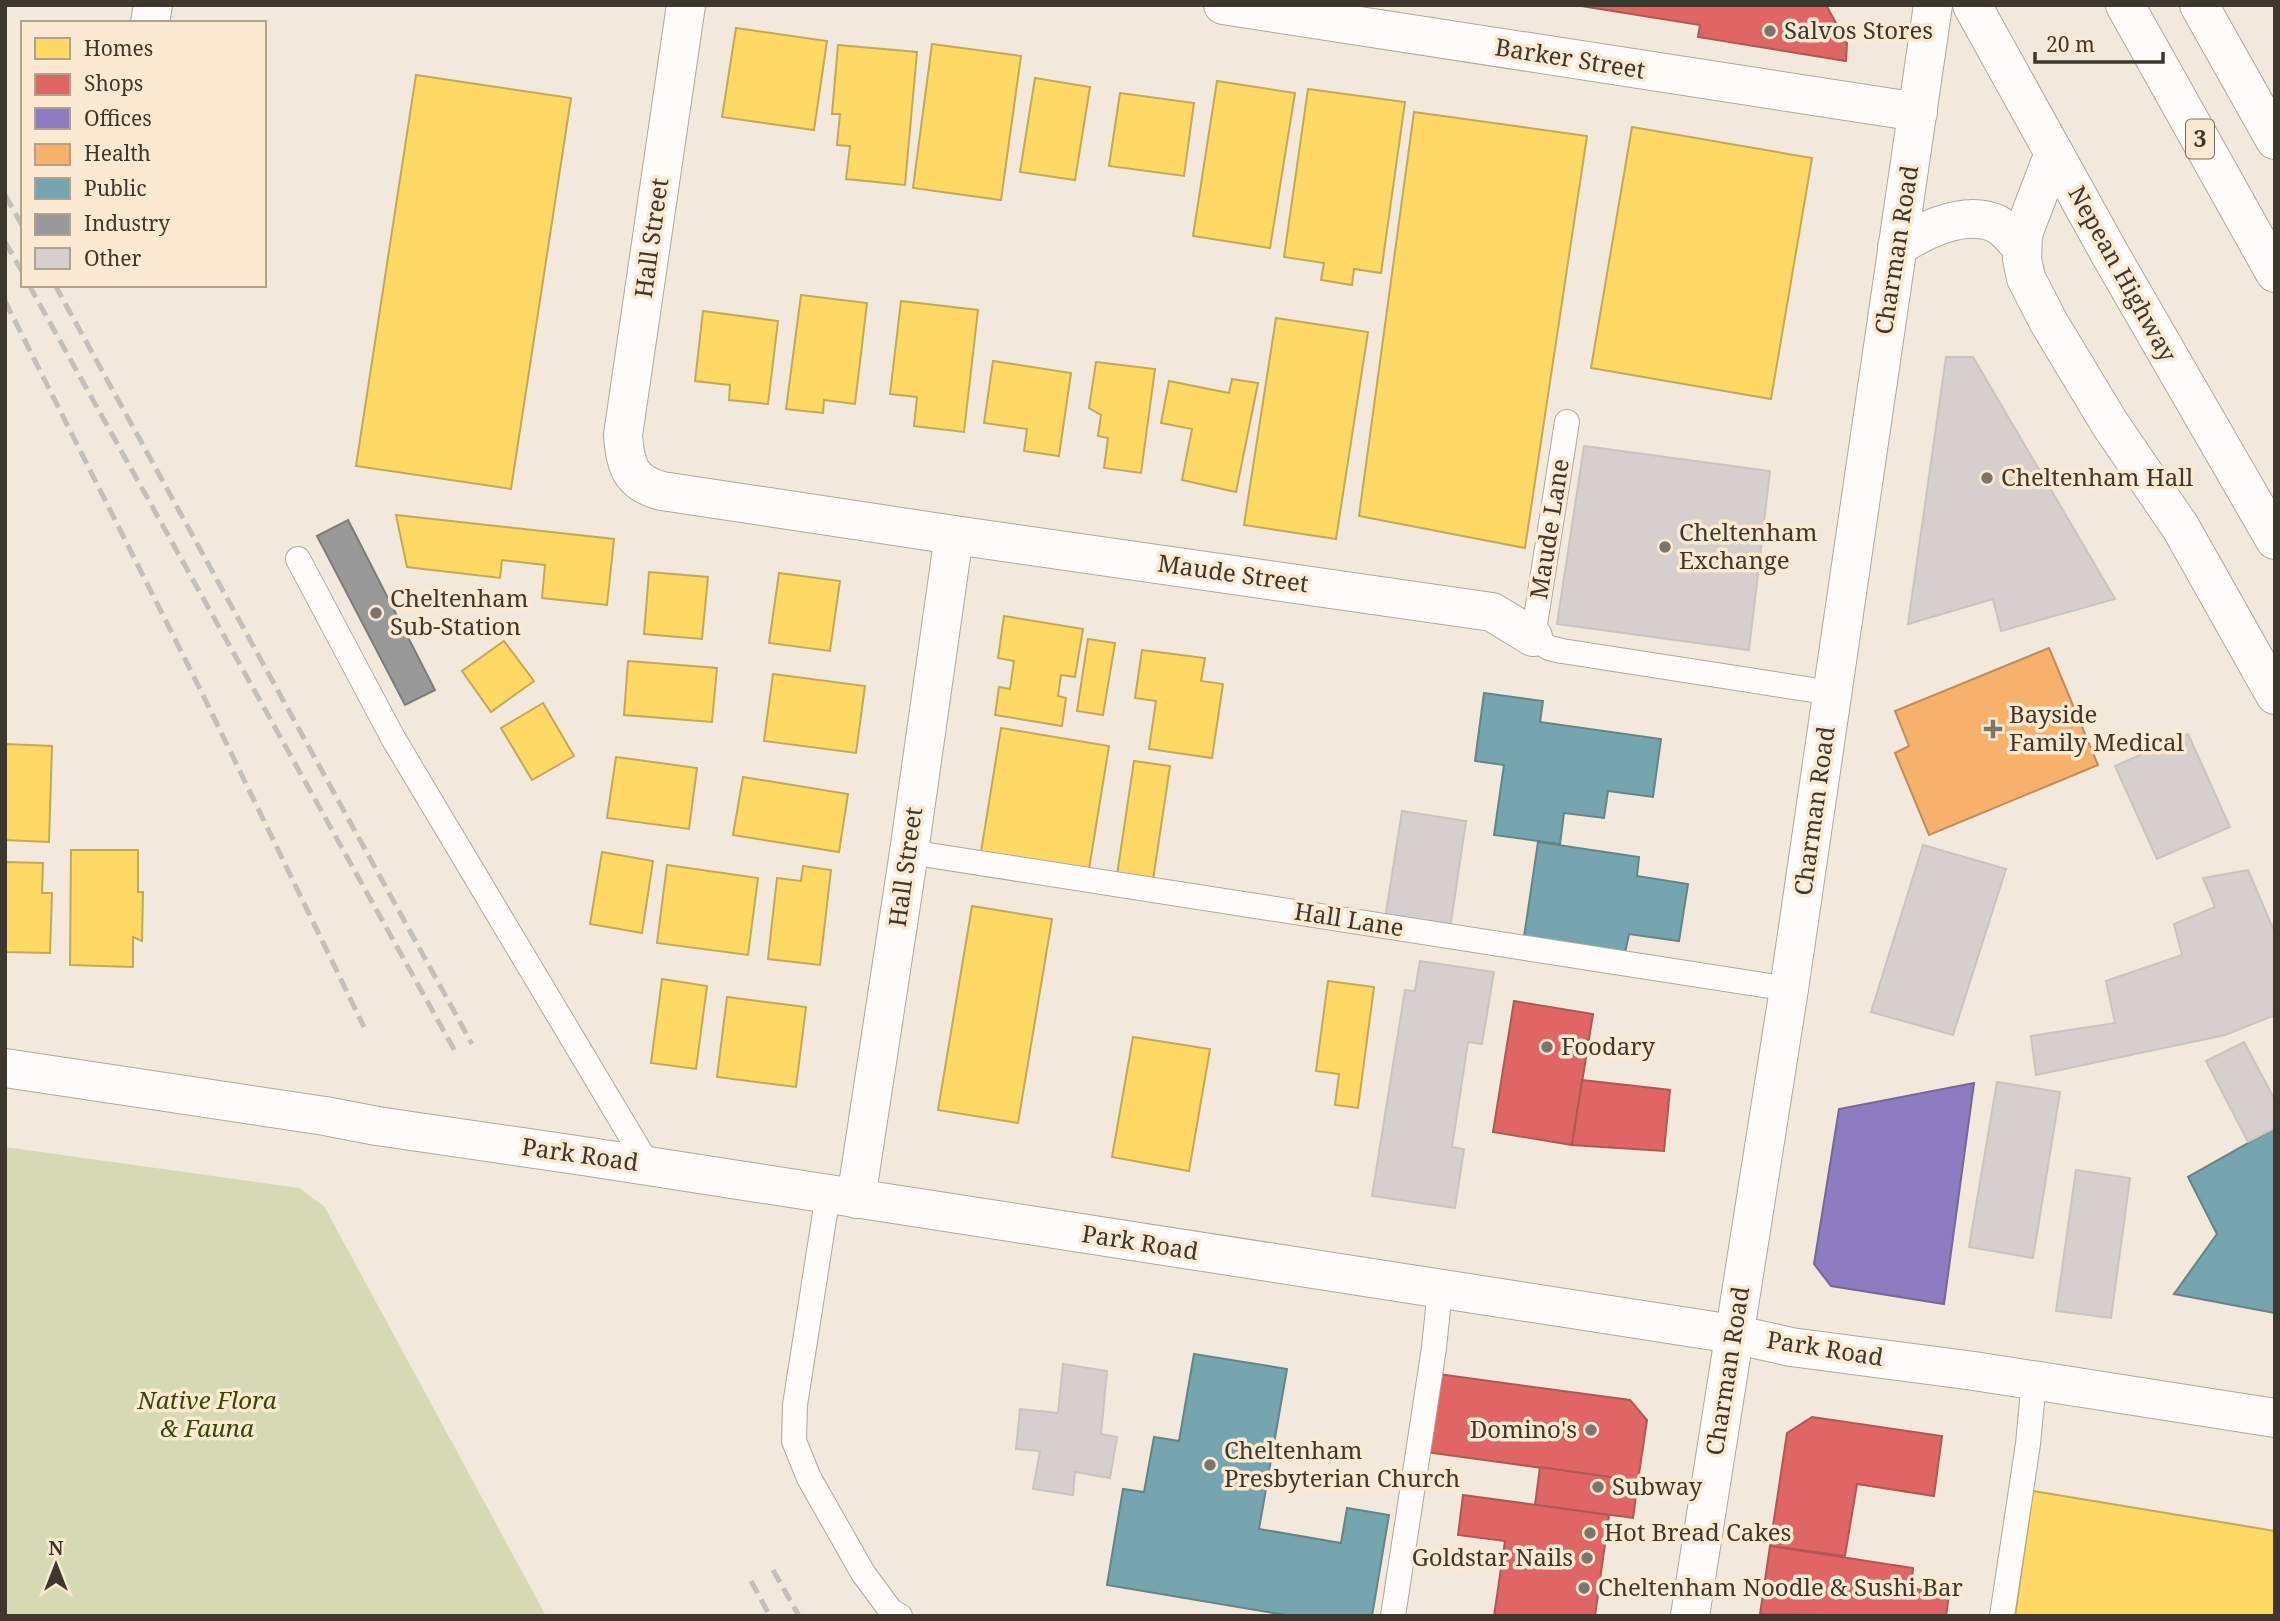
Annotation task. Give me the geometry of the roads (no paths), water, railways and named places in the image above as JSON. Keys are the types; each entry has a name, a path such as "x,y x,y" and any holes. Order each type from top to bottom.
{"main road":[{"name":"Hall Street","path":"630,471 624,453 623,435 686,5"},
{"name":"Barker Street","path":"1223,5 1918,112"},
{"name":"Charman Road","path":"1690,1616 1789,989 1933,5"},
{"name":"Nepean Highway","path":"1972,5 2202,416 2275,540"},
{"name":"3","path":"2126,5 2275,273"},
{"path":"2199,5 2275,140"},
{"path":"2054,153 2026,223 2021,247 2026,278 2048,321 2110,424 2181,528 2275,695"},
{"path":"1897,247 1938,226 1961,220 1980,219 2001,227 2021,247"},
{"name":"Maude Street","path":"630,471 647,487 662,491 1492,612 1533,637"},
{"name":"Hall Street","path":"842,1197 909,852 954,535"},
{"name":"Park Road","path":"5,1068 1733,1334 1791,1347 2034,1380 2275,1418"}],"lane":[{"name":"Maude Lane","path":"1533,637 1567,422"},
{"path":"298,559 393,738 648,1165"},
{"name":"Maude Street","path":"1533,637 1549,648 1562,651 1832,693"},
{"name":"Hall Lane","path":"909,852 1789,989"},
{"path":"842,1197 796,1393 794,1441 809,1478 863,1573 891,1611 900,1616"},
{"path":"1393,1616 1434,1348 1440,1289"},
{"path":"2002,1616 2026,1455 2034,1380"}],"railway":[{"path":"5,195 21,223"},
{"path":"5,242 21,270"},
{"path":"30,287 456,1053"},
{"path":"56,287 472,1044"},
{"path":"5,301 201,691 364,1027"},
{"path":"773,1570 799,1616"},
{"path":"751,1581 770,1616"}],"place":[{"name":"Salvos Stores","path":"1770,31"},
{"name":"Cheltenham Hall","path":"1987,478"},
{"name":"Cheltenham Exchange","path":"1665,547"},
{"name":"Cheltenham Sub-Station","path":"376,613"},
{"name":"Bayside Family Medical","path":"1993,729"},
{"name":"Foodary","path":"1547,1047"},
{"name":"Domino's","path":"1591,1430"},
{"name":"Cheltenham Presbyterian Church","path":"1210,1465"},
{"name":"Subway","path":"1598,1487"},
{"name":"Hot Bread Cakes","path":"1590,1533"},
{"name":"Goldstar Nails","path":"1587,1558"},
{"name":"Cheltenham Noodle & Sushi Bar","path":"1584,1588"}],"park label":[{"name":"Native Flora & Fauna","path":"207,1415"}]}
